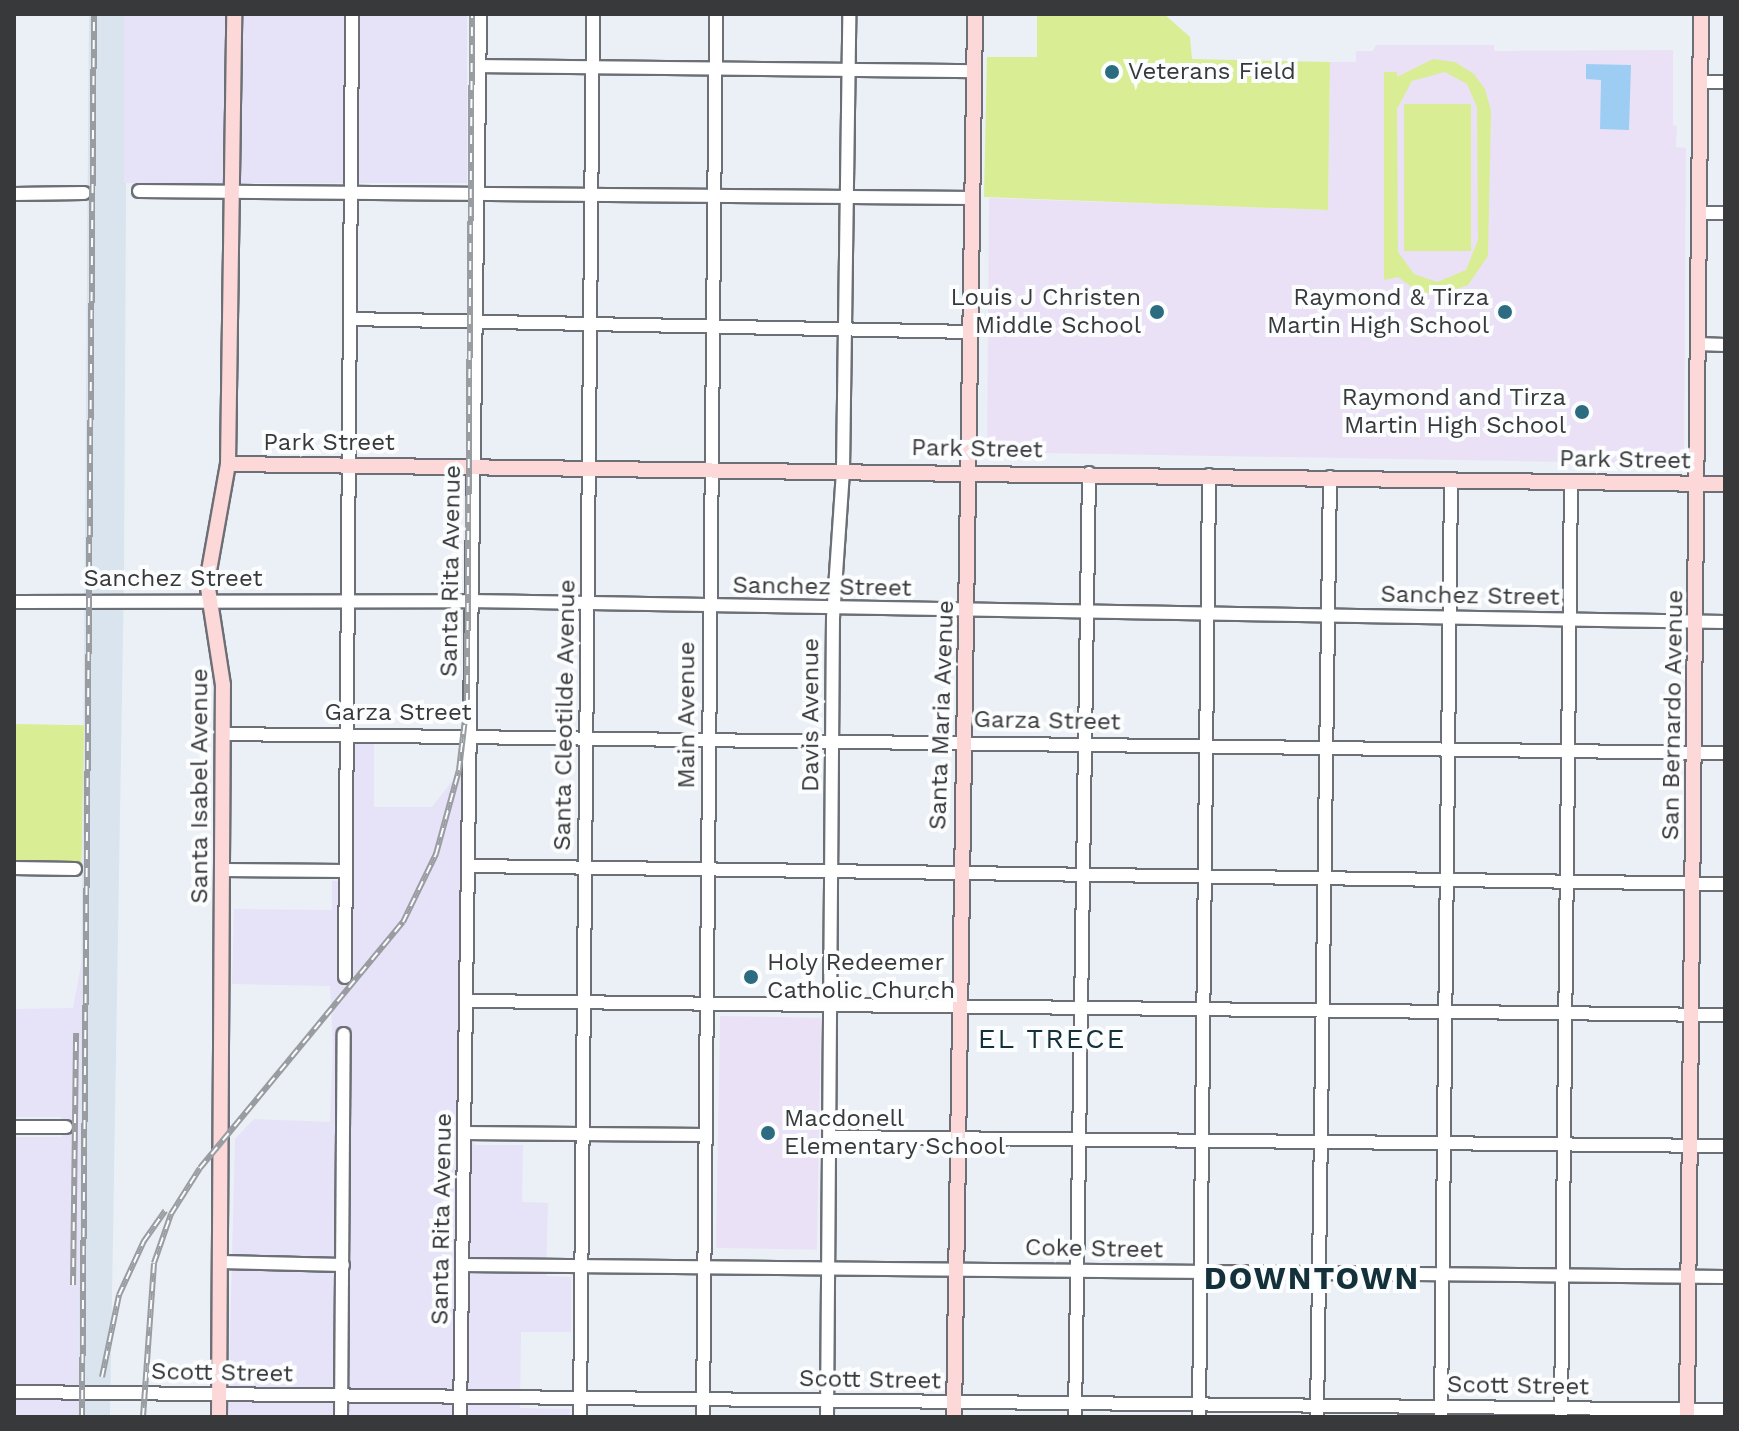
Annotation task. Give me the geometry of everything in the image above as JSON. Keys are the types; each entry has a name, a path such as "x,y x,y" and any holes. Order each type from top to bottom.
{"main road":[{"name":"Santa Isabel Avenue","path":"219,1417 224,734 222,662 209,600 208,567 228,464 234,14"},
{"name":"Santa Maria Avenue","path":"954,1410 959,872 970,471 975,14"},
{"name":"San Bernardo Avenue","path":"1687,1413 1701,14"},
{"name":"Park Street","path":"228,464 970,471 1725,484"}],"street":[{"path":"345,977 352,14"},
{"name":"Santa Rita Avenue","path":"460,1417 471,866 480,14"},
{"name":"Santa Cleotilde Avenue","path":"580,1417 593,14"},
{"name":"Main Avenue","path":"703,1417 716,14"},
{"name":"Davis Avenue","path":"827,1417 831,1268 835,609 843,470 849,14"},
{"path":"479,66 974,71"},
{"path":"1700,82 1725,82"},
{"path":"139,191 973,198"},
{"path":"14,194 84,193"},
{"path":"1698,213 1725,213"},
{"path":"350,319 476,319 591,325 972,332"},
{"path":"1698,344 1725,345"},
{"path":"1075,1410 1089,473"},
{"path":"1199,1411 1209,475"},
{"path":"1317,1412 1330,477"},
{"path":"1441,1412 1451,479"},
{"path":"1561,1413 1571,481"},
{"name":"Sanchez Street","path":"14,602 472,601 1725,622"},
{"name":"Garza Street","path":"224,734 586,736 1725,753"},
{"path":"471,866 1725,884"},
{"path":"14,868 75,869"},
{"path":"223,870 344,871"},
{"path":"469,1001 1725,1015"},
{"path":"341,1417 344,1034"},
{"path":"14,1127 66,1127"},
{"path":"464,1127 583,1134 706,1135"},
{"path":"831,1137 1725,1146"},
{"path":"221,1262 343,1265"},
{"name":"Coke Street","path":"463,1265 1725,1277"},
{"name":"Scott Street","path":"14,1392 829,1401 954,1410 1561,1413 1725,1410"}],"shaded area":[{"path":"89,14 127,14 124,574 110,1417 78,1417"},
{"path":"124,14 467,14 467,183 124,183"},
{"name":"Raymond & Tirza Martin High School","path":"1376,45 1494,45 1494,51 1673,50 1673,125 1677,126 1676,147 1686,148 1684,464 987,452 989,198 1328,210 1330,62 1356,62 1356,51 1373,51"},
{"path":"353,739 374,739 374,807 432,807 469,759 466,1091 456,1120 475,1145 523,1145 522,1202 548,1203 546,1276 571,1277 571,1332 521,1332 520,1408 570,1409 569,1417 228,1417 235,1139 254,1119 330,1122 333,1045 330,986 232,984 234,909 332,910 332,881 353,880"},
{"path":"82,960 78,1417 14,1417 14,1137 62,1137 61,1117 14,1117 14,1009 73,1008"},
{"name":"Macdonell Elementary School","path":"720,1016 821,1018 817,1250 716,1248"}],"green space":[{"path":"1037,14 1164,14 1190,37 1192,59 1330,62 1328,210 984,197 987,57 1037,57"},
{"path":"1433,59 1455,62 1474,74 1485,89 1491,111 1488,256 1468,285 1439,295 1417,291 1398,277 1384,280 1384,72 1397,72 1397,77","holes":["1445,72 1467,84 1477,107 1478,240 1466,270 1437,282 1414,274 1398,252 1397,109 1412,81"]},
{"path":"1404,104 1471,104 1471,251 1404,251"},
{"path":"14,724 84,725 82,862 14,861"}],"water":[{"path":"1586,64 1631,65 1629,130 1600,129 1601,80 1586,79"}],"railway":[{"path":"82,1417 94,14"},
{"path":"143,1417 154,1263 171,1214 200,1168 403,922 436,854 459,770 467,702 472,14"},
{"path":"73,1285 76,1033"},
{"path":"102,1377 119,1295 144,1241 165,1211"}],"place":[{"name":"Veterans Field","path":"1112,72"},
{"name":"Louis J Christen Middle School","path":"1157,312"},
{"name":"Raymond & Tirza Martin High School","path":"1505,312"},
{"name":"Raymond and Tirza Martin High School","path":"1582,412"},
{"name":"Holy Redeemer Catholic Church","path":"751,977"},
{"name":"Macdonell Elementary School","path":"768,1133"}],"district":[{"name":"EL TRECE","path":"1052,1039"},
{"name":"DOWNTOWN","path":"1312,1278"}]}
